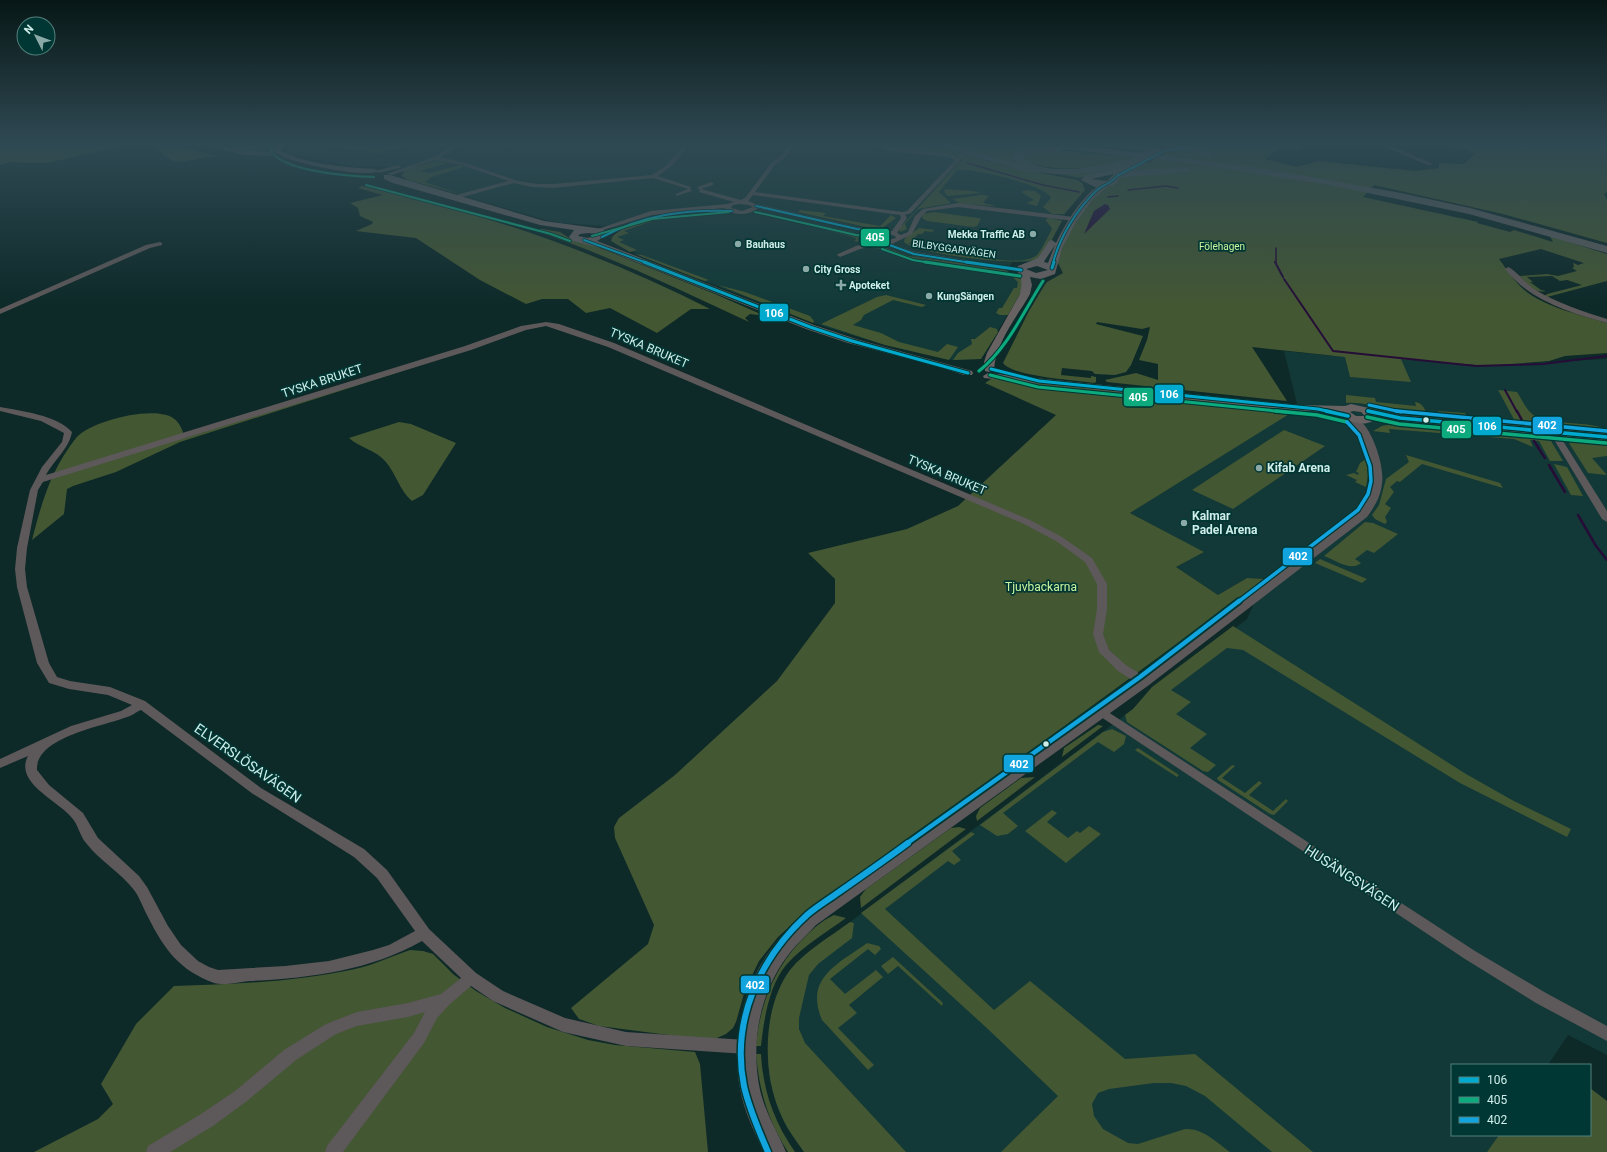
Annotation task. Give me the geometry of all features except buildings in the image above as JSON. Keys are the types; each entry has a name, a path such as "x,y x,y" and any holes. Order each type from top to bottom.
{"highway":[{"path":"1406,199 1458,209 1540,230 1607,250"},
{"path":"1422,199 1468,208 1607,246"}],"main road":[{"path":"449,199 524,222 564,231 576,239 584,240 598,235"},
{"path":"460,199 543,223 598,235 810,327 889,351 937,363 989,371 1038,381 1318,409 1348,414 1355,407 1367,420 1400,418 1607,437"},
{"path":"1026,268 1045,256 1084,199"},
{"path":"989,371 988,364 995,347 1025,294 1043,276 1052,272 1052,261 1070,219 1089,199"},
{"path":"573,236 576,232 598,235"},
{"path":"1026,268 1047,265 1052,268"},
{"path":"1026,268 1043,276"},
{"path":"1025,294 1027,285 1026,268"},
{"path":"972,369 984,360 995,347"}],"street":[{"path":"721,199 730,207"},
{"name":"BILBYGGARVÄGEN","path":"730,199 777,212 857,230 880,232 896,237 904,246 919,252 1026,268"},
{"path":"598,235 622,224 658,214 715,210 730,207 745,199"},
{"path":"750,211 754,209 754,199"},
{"path":"797,199 902,214 910,212 922,199"},
{"path":"896,237 912,230 918,216 925,210 958,205 1070,219"},
{"name":"BILBYGGARVÄGEN","path":"730,207 750,211 777,212"},
{"path":"896,237 900,223 904,218 902,214"},
{"path":"880,232 900,223"},
{"path":"598,235 622,224"},
{"name":"BILBYGGARVÄGEN","path":"857,230 870,238 914,254 1026,268"},
{"name":"BILBYGGARVÄGEN","path":"840,255 858,247 880,232"},
{"name":"BILBYGGARVÄGEN","path":"858,247 882,243 896,237"},
{"path":"0,312 148,246 160,244"},
{"path":"1508,269 1523,286 1546,300 1607,321"},
{"name":"TYSKA BRUKET","path":"40,480 178,439 468,348 524,328 546,324 577,332 618,348 1027,522 1060,539 1089,560 1102,584 1102,608 1098,634 1104,652 1122,668 1144,682"},
{"name":"ELVERSLÖSAVÄGEN","path":"0,410 43,418 59,425 68,432 66,442 46,467 34,490 22,548 20,569 22,587 43,663 53,680 69,685 110,691 141,704 257,791 359,853 382,874 424,933 471,978 498,996 563,1025 626,1039 746,1047"},
{"path":"775,1152 760,1124 750,1094 746,1062 746,1047 752,1004 762,978 780,949 799,929 842,896 1144,682 1363,514 1374,496 1377,482 1376,465 1367,420 1348,414"},
{"path":"1554,433 1607,519"},
{"path":"0,764 75,729 125,714 141,704"},
{"name":"HUSÄNGSVÄGEN","path":"1102,712 1470,955 1541,998 1607,1034"},
{"path":"47,742 36,753 31,764 35,777 44,787 71,808 83,822 92,842 126,869 140,887 168,942 185,961 209,974 217,977 304,971 350,963 394,949 424,933"},
{"path":"333,1152 353,1123 388,1081 419,1038 432,1013 444,999 471,978"},
{"path":"154,1152 207,1120 241,1096 290,1055 331,1029 357,1019 408,1010 444,999"}],"shaded area":[{"path":"473,199 1078,199 1067,212 1043,254 1028,262 1012,262 1008,271 1021,279 1021,292 981,359 953,360 885,345 822,326 696,278 617,245 611,238 619,231 603,226 561,223"},
{"path":"1105,204 1108,205 1110,209 1084,234 1094,211"},
{"path":"1284,351 1333,356 1333,351 1476,366 1607,359 1607,1055 1568,1035 1549,1064 1451,1064 1451,1136 1498,1136 1487,1152 804,1152 787,1128 778,1109 770,1080 768,1062 768,1045 772,1013 783,982 790,971 797,962 1125,715 1247,619 1265,579 1247,578 1218,595 1176,567 1203,552 1130,513 1298,408"}],"green space":[{"path":"367,199 415,199 453,209 497,222 584,253 626,270 710,309 691,309 657,333 610,308 586,313 568,299 542,299 526,304 480,280 416,238 356,231 372,224 373,222 360,216 358,208 350,203"},
{"path":"927,199 946,199 951,203 918,209 905,224 907,229 900,232 899,229"},
{"path":"952,199 987,199 983,203 997,206 961,204"},
{"path":"1032,199 1040,199 1037,206 1026,203 1034,200"},
{"path":"1050,199 1077,199 1064,214 1052,214 1043,207"},
{"name":"Fölehagen","path":"1092,199 1371,199 1478,222 1477,223 1510,232 1514,230 1553,242 1550,236 1607,254 1607,281 1547,297 1545,296 1547,294 1582,285 1567,280 1560,281 1552,276 1527,277 1533,282 1530,282 1541,290 1546,291 1542,292 1535,290 1528,285 1520,276 1547,274 1558,276 1577,271 1572,268 1574,267 1573,263 1578,265 1584,263 1541,249 1499,259 1520,286 1538,299 1561,309 1607,323 1607,353 1565,356 1549,361 1489,366 1401,359 1411,382 1350,377 1345,357 1252,347 1287,401 1107,382 1105,380 1136,373 1158,380 1158,364 1139,360 1147,340 1150,327 1142,329 1097,322 1096,324 1143,336 1131,365 1126,372 1115,375 1095,374 1092,371 1062,368 1061,375 1091,378 1091,376 1096,377 1096,382 1094,383 1031,375 1009,368 1003,363 1029,311 1044,286 1047,282 1063,273 1057,261 1060,253 1070,232"},
{"path":"1435,199 1606,199 1607,243 1503,214"},
{"path":"800,210 826,213 823,216 880,226 891,215 896,218 884,227 875,229 798,212"},
{"path":"934,212 981,219 977,226 973,227 927,221 922,218 923,214"},
{"path":"666,216 624,231 629,233 617,237 624,240 619,242 637,250 630,252 611,241 613,236 624,228 652,217"},
{"path":"788,218 852,232 858,235 858,241 861,242 854,241 857,239 853,237 785,219"},
{"path":"1050,218 1062,221 1042,255 1039,258 1029,261 1015,261 1026,260 1035,257 1038,254 1052,228 1046,219"},
{"path":"919,228 934,230 932,232 925,231 922,234 918,234 909,244 926,250 1015,261 970,258 928,251 913,247 904,242 905,238"},
{"path":"542,229 560,232 574,241 595,246 715,294 765,316 750,314 745,318 749,322 616,261 533,230"},
{"path":"868,247 884,247 908,256 1002,269 1025,280 1021,292 1008,315 1000,315 996,313 999,308 1002,308 1014,288 1017,288 1018,282 1007,272 945,266 941,262 906,257 883,249"},
{"path":"635,254 642,255 709,280 705,281 696,278"},
{"path":"718,285 745,292 810,316 814,321 813,323"},
{"path":"886,295 926,305 922,307 893,300 864,315 861,320 853,325 881,333 899,342 938,352 947,344 958,347 949,360 885,345 821,324 877,297"},
{"path":"990,327 997,329 998,332 981,359 953,360 958,353 972,344 971,339 975,339"},
{"path":"431,360 434,361 180,442 116,472 73,486 67,489 64,514 32,540 48,486 60,462 76,438 94,426 138,414 164,414 178,422 185,438"},
{"name":"Tjuvbackarna","path":"994,377 1299,408 1130,513 1204,552 1176,567 1218,595 1247,578 1265,579 964,800 802,915 778,937 759,961 745,990 736,1022 733,1028 726,1034 717,1038 692,1038 599,1026 579,1019 571,1008 648,944 654,925 615,838 614,827 619,818 675,775 777,681 835,603 835,579 808,553 907,529 958,506 1056,415 985,383"},
{"path":"1498,390 1517,392 1528,410 1537,417 1558,422 1592,425 1601,427 1607,431 1516,423"},
{"path":"1346,395 1375,398 1376,402 1416,406 1415,402 1420,403 1427,414 1407,413 1365,404 1346,403"},
{"path":"1438,411 1465,413 1467,417 1504,421 1440,416"},
{"path":"399,422 411,424 456,443 423,495 412,501 404,492 382,458 349,438"},
{"path":"1405,422 1538,435 1551,441 1563,461 1550,461 1539,441 1530,440 1533,447 1514,439 1389,429 1390,433 1373,431 1382,426"},
{"name":"Kifab Arena","path":"1284,430 1325,446 1233,509 1192,490"},
{"path":"1575,439 1607,442 1607,456 1592,458 1607,475 1588,473 1569,443 1570,440"},
{"path":"1406,455 1500,483 1503,488 1422,464 1400,482 1397,481 1390,487 1394,492 1385,504 1391,508 1385,517 1387,522 1385,524 1375,519 1372,515 1379,505 1386,479 1409,462"},
{"path":"1366,459 1368,475 1366,487 1355,482 1357,480 1346,475 1354,473 1358,475 1359,473 1356,472 1360,463"},
{"path":"1554,464 1567,467 1583,496 1571,495"},
{"path":"1365,522 1373,523 1398,534 1374,553 1367,550 1355,559 1361,563 1357,565 1348,566 1324,556"},
{"path":"1320,559 1367,579 1362,583 1315,563"},
{"path":"1233,626 1466,774 1512,800 1571,829 1567,837 1460,783 1243,650 1227,648 1171,690 1191,702 1176,714 1207,734 1190,748 1216,765 1208,772 1203,771 1127,722 1125,715 1133,709 1152,687"},
{"path":"1098,725 1103,726 1062,757 1064,748"},
{"path":"1112,729 1126,736 1124,744 1114,752 1098,742 1003,813 1018,826 1008,834 997,836 980,825 1103,732"},
{"path":"1138,748 1179,775 1177,777 1135,750"},
{"path":"1233,765 1235,766 1222,778 1245,793 1259,781 1262,783 1249,795 1273,811 1286,799 1288,801 1274,815 1270,814 1218,780 1217,778"},
{"path":"1035,777 977,821 976,816 980,808 1021,778"},
{"path":"1052,810 1057,813 1047,822 1068,838 1077,831 1080,833 1089,826 1101,834 1066,863 1025,831"},
{"path":"959,827 966,829 861,908 860,897 866,889 951,828"},
{"path":"971,832 975,834 952,851 961,860 954,865 948,861 885,909 994,1010 1030,981 1125,1059 1195,1054 1313,1152 1272,1152 1205,1096 1186,1086 1171,1083 1154,1083 1109,1089 1098,1093 1092,1104 1094,1116 1103,1129 1128,1143 1138,1144 1185,1129 1192,1129 1209,1136 1230,1152 1001,1152 1058,1096 990,1031 861,913"},
{"path":"834,915 846,918 800,951 781,972 768,1003 761,1046 756,1046 761,1014 779,970 787,957 809,933"},
{"path":"850,922 854,923 852,938 818,964 809,975 799,1018 799,1029 805,1043 906,1152 804,1152 784,1121 773,1094 768,1058 768,1038 774,1001 781,985 796,963 818,944"},
{"path":"867,943 879,946 881,949 875,955 868,949 830,979 845,994 876,970 883,977 849,1005 857,1013 838,1028 874,1065 868,1070 822,1020 818,1005 817,993 827,974 835,966"},
{"path":"410,950 423,951 433,954 453,974 476,991 505,1008 547,1027 588,1040 615,1045 695,1052 700,1064 708,1152 34,1152 98,1119 113,1104 101,1084 136,1024 174,986 243,983 310,977 362,967"},
{"path":"893,957 943,1003 942,1006 898,966 888,974 881,966"},
{"path":"756,1054 761,1054 764,1081 771,1106 781,1129 795,1152 788,1152 770,1117 759,1080"},
{"path":"1591,1089 1607,1101 1607,1152 1487,1152 1498,1136 1591,1136"}],"waterway":[{"path":"1276,248 1276,263"},
{"path":"1275,262 1283,277"},
{"path":"1284,279 1333,351 1476,366 1543,364 1607,356"},
{"path":"1505,390 1517,412"},
{"path":"1517,411 1524,424"},
{"path":"1534,441 1545,458"},
{"path":"1549,465 1565,492"},
{"path":"1578,515 1596,546 1607,560"}],"transit line":[{"name":"405","path":"422,199 517,226 551,234 570,241"},
{"name":"106","path":"1052,268 1058,248 1068,227 1089,199"},
{"name":"106","path":"756,206 857,229 879,232"},
{"name":"106","path":"602,237 634,222 649,217 697,210 732,211"},
{"name":"405","path":"592,236 652,219 729,212"},
{"name":"405","path":"755,212 856,235 878,238"},
{"name":"106","path":"584,240 604,246 810,327 852,341 968,373"},
{"name":"106","path":"884,243 914,254 1021,270"},
{"name":"405","path":"882,249 913,260 1020,276"},
{"name":"405","path":"979,371 988,364 1003,345 1043,281"},
{"name":"106","path":"991,369 1039,381 1318,409 1348,416"},
{"name":"405","path":"990,375 1038,387 1317,415 1347,422"},
{"name":"402","path":"1369,405 1401,412 1607,431"},
{"name":"106","path":"1368,411 1400,418 1607,437"},
{"name":"405","path":"1367,417 1399,424 1606,443"},
{"name":"402","path":"768,1152 754,1118 744,1086 741,1056 742,1026 749,997 763,969 782,942 807,915 1140,677 1358,510 1368,494 1371,481 1370,466 1359,435 1347,422"}],"place":[{"name":"Mekka Traffic AB","path":"1033,234"},
{"name":"Bauhaus","path":"738,244"},
{"name":"City Gross","path":"806,269"},
{"name":"Apoteket","path":"841,285"},
{"name":"KungSängen","path":"929,296"},
{"name":"Kifab Arena","path":"1259,468"},
{"name":"Kalmar Padel Arena","path":"1184,523"}]}
